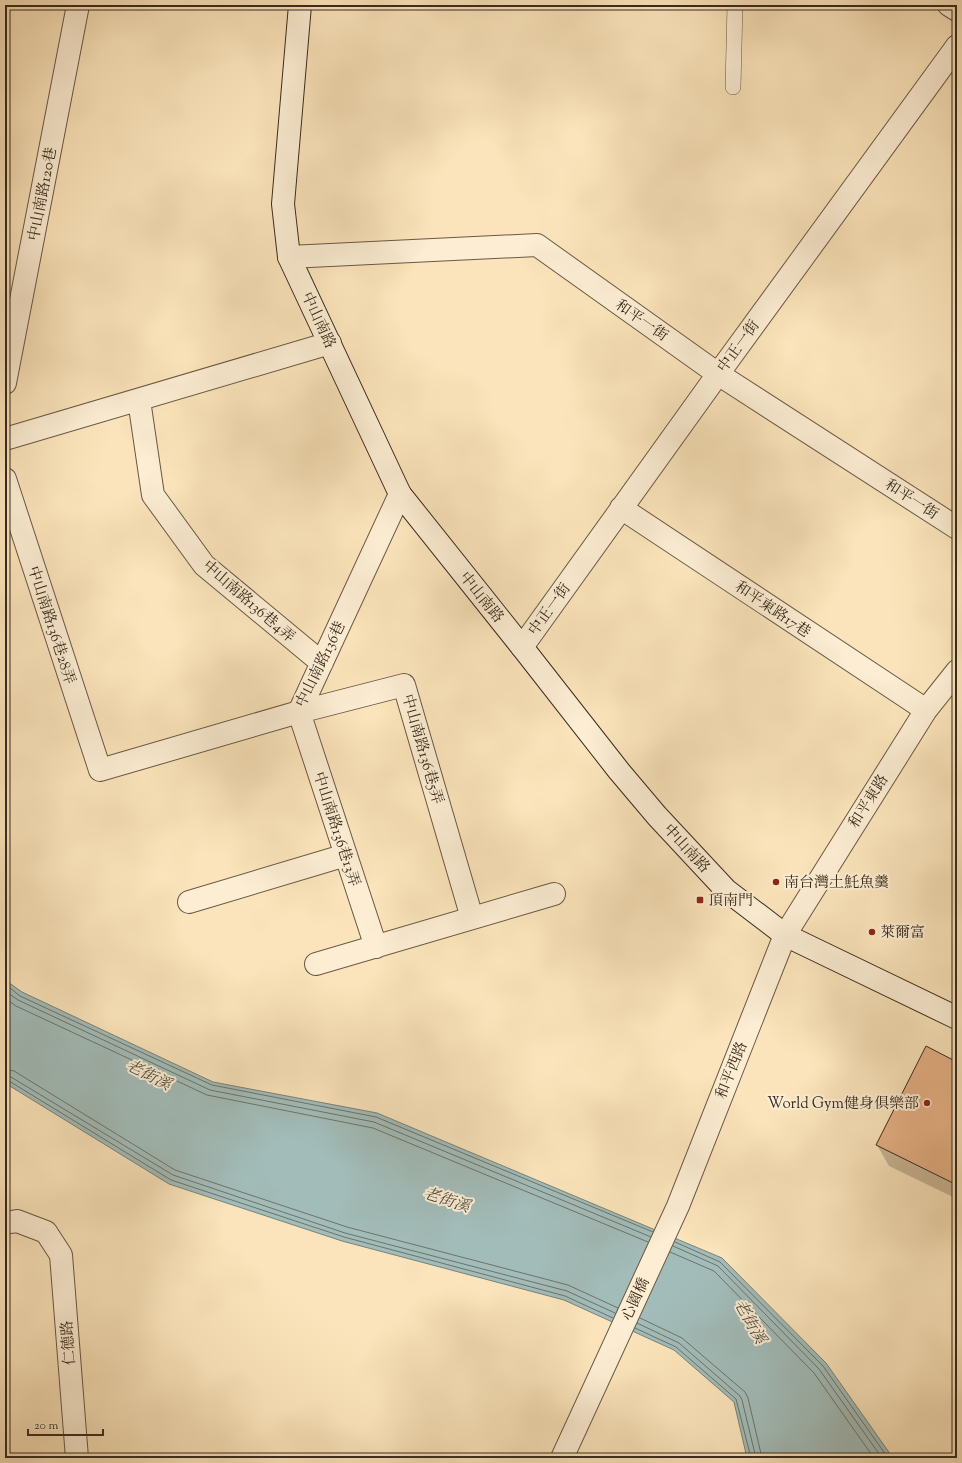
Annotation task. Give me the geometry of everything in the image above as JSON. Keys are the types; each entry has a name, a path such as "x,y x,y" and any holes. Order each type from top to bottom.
{"street":[{"name":"中山南路120巷","path":"5,383 78,5"},
{"name":"中山南路","path":"300,5 283,204 289,257 400,494 619,771 657,816 726,890 785,935 957,1018"},
{"path":"949,5 957,10"},
{"name":"中正一街","path":"522,647 621,508 957,46"},
{"name":"和平一街","path":"289,257 537,245 718,374 957,528"},
{"path":"5,439 330,343"},
{"name":"中山南路136巷4弄","path":"139,400 153,495 204,565 322,663"},
{"name":"中山南路136巷28弄","path":"5,479 100,770"},
{"name":"中山南路136巷","path":"100,770 299,712 400,494"},
{"name":"和平東路17巷","path":"621,508 926,710"},
{"name":"和平東路","path":"785,935 926,710 957,671"},
{"name":"中山南路136巷5弄","path":"299,712 404,685 472,918"},
{"name":"中山南路136巷13弄","path":"299,712 376,946"},
{"path":"189,902 346,855"},
{"path":"316,964 554,894"},
{"name":"和平西路","path":"678,1206 785,935"},
{"name":"心園橋","path":"562,1458 678,1206"},
{"name":"仁德路","path":"5,1223 17,1221 46,1232 61,1255 76,1458"}],"lane":[{"path":"733,87 735,5"}],"water":[{"name":"老街溪","path":"5,980 22,992 213,1082 377,1113 722,1258 826,1363 893,1458 747,1458 734,1402 674,1350 564,1300 342,1241 169,1184 5,1083"}],"building":[{"name":"World Gym健身俱樂部","path":"926,1046 957,1062 957,1185 876,1145"}],"place":[{"name":"南台灣土魠魚羹","path":"776,882"},
{"name":"頂南門","path":"700,900"},
{"name":"萊爾富","path":"872,932"},
{"name":"World Gym健身俱樂部","path":"927,1103"}]}
